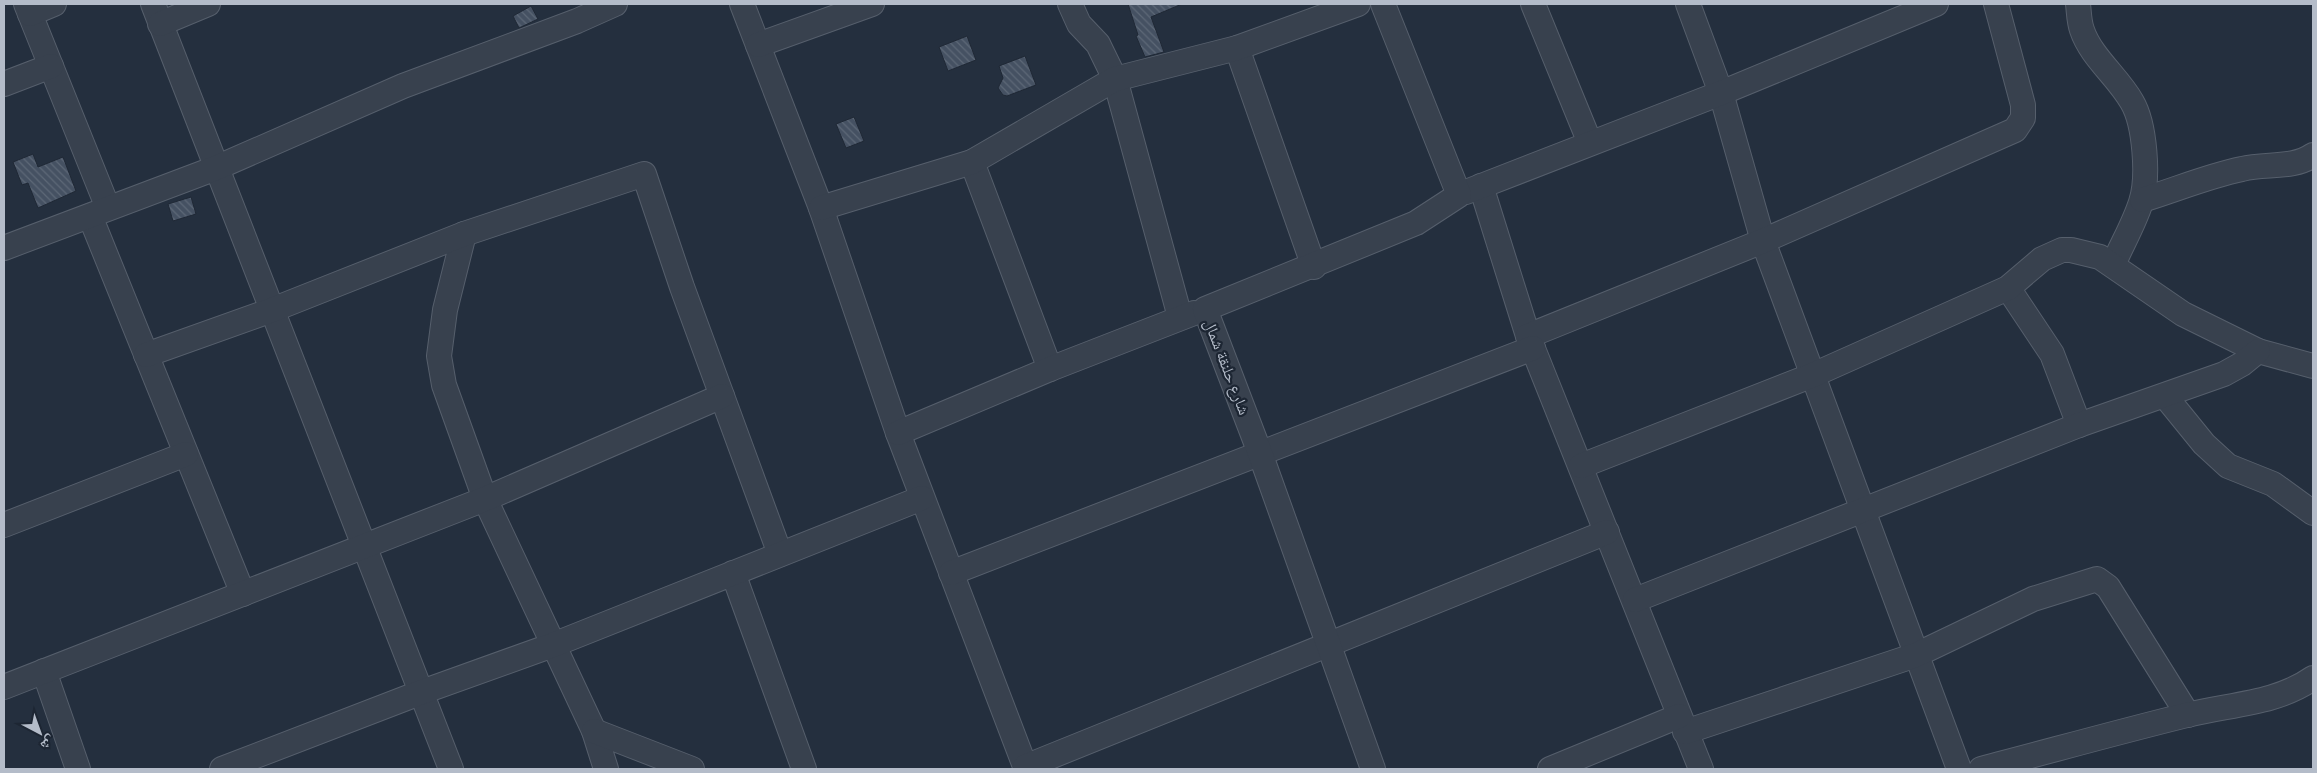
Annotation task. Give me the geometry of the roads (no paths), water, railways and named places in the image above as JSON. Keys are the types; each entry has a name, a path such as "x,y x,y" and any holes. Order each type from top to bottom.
{"street":[{"path":"54,4 28,9 50,66 146,355 243,594"},
{"path":"208,4 156,14 451,769"},
{"path":"4,248 216,168 574,12 615,4"},
{"path":"742,4 820,208 922,498 1025,768 1607,532"},
{"path":"758,45 872,4"},
{"path":"1070,4 1079,24 1098,44 1115,78 1180,317"},
{"path":"820,208 972,162 1115,78 1237,48 1358,4"},
{"path":"1384,4 1440,140 1459,195"},
{"path":"1533,4 1590,143"},
{"path":"1688,4 1720,92 1763,241 1959,769"},
{"name":"شارع حلنقة شمال","path":"1373,769 1260,453 1205,309 1314,267 1416,223 1459,195 1936,4"},
{"path":"951,573 1260,453 1531,342 2015,130 2023,118 2023,105 1996,4"},
{"path":"2078,4 2082,30 2097,55 2132,102 2139,118 2144,152 2142,200 2113,265"},
{"path":"1237,48 1314,267"},
{"path":"4,84 50,66"},
{"path":"2142,200 2241,169 2266,165 2295,164 2313,155"},
{"path":"972,162 1050,369"},
{"path":"146,355 272,310 464,234 644,174 672,259 780,554"},
{"path":"1481,186 1531,342 1701,769"},
{"path":"464,234 445,310 439,356 444,385 485,498 594,731 606,769"},
{"path":"1581,466 1813,375 2008,288 2042,260 2062,250 2084,253 2113,265 2183,314 2258,351 2313,366"},
{"path":"2008,288 2052,354 2079,426"},
{"path":"898,433 1050,369 1180,317 1205,309"},
{"path":"1635,600 2079,426 2233,370 2258,351"},
{"path":"4,687 485,498 722,396"},
{"path":"2165,396 2204,444 2228,466 2273,484 2313,513"},
{"path":"4,525 186,454"},
{"path":"222,769 422,692 553,645 922,498"},
{"path":"733,573 804,769"},
{"path":"1550,769 1682,724 1916,655 2033,599 2097,579 2108,587 2188,715"},
{"path":"44,671 78,769"},
{"path":"1981,769 2188,715 2268,700 2288,693 2313,678"},
{"path":"594,731 692,769"}]}
